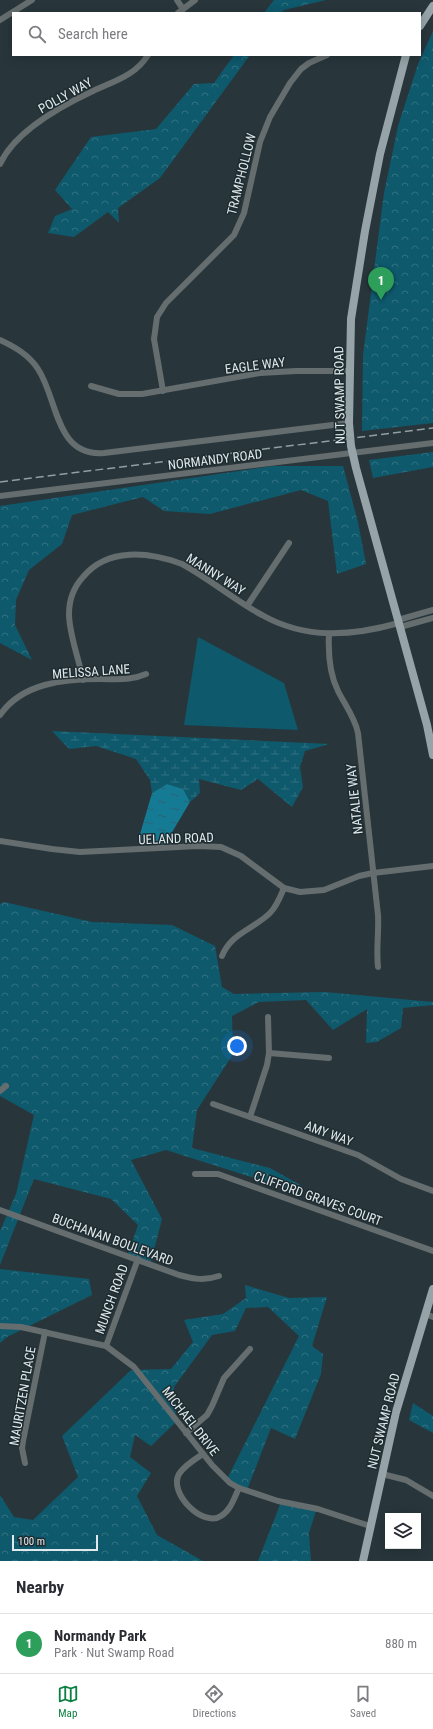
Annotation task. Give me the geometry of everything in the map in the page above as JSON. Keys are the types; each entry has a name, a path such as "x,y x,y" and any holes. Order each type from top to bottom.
{"main road":[{"path":"421,24 433,6"},
{"name":"NUT SWAMP ROAD","path":"406,56 387,128 371,202 351,320 349,423 352,453 427,725 433,755"},
{"name":"NUT SWAMP ROAD","path":"363,1561 396,1412 430,1311 433,1289"}],"street":[{"path":"13,12 32,0"},
{"path":"177,0 180,11 195,0"},
{"path":"0,20 12,12"},
{"name":"POLLY WAY","path":"0,164 9,148 27,131 62,107 84,95 125,77 139,66 147,56"},
{"name":"TRAMPHOLLOW","path":"163,391 154,339 156,317 166,303 229,241 241,222 260,142 276,104 301,69 308,63 325,56"},
{"path":"0,340 22,352 34,364 44,380 66,436 76,447 87,452 104,453 349,423"},
{"name":"EAGLE WAY","path":"90,386 107,392 125,395 163,391 267,373 350,371"},
{"name":"NORMANDY ROAD","path":"0,496 433,443"},
{"path":"247,606 289,543"},
{"name":"MANNY WAY","path":"83,680 70,620 70,606 74,591 80,580 91,568 102,561 116,556 128,554 149,555 168,559 189,568 262,615 299,630 329,634 359,633 399,623"},
{"path":"399,623 433,610"},
{"path":"399,623 433,618"},
{"name":"NATALIE WAY","path":"329,634 329,658 332,675 338,691 354,720 358,733 379,926 376,958 378,967"},
{"name":"MELISSA LANE","path":"0,715 9,703 28,690 50,684 83,680 136,679 146,674"},
{"name":"UELAND ROAD","path":"0,841 80,852 198,846 221,847 241,856 284,888 300,892 318,891 359,876 373,873 433,866"},
{"path":"222,956 227,946 233,939 271,912 284,888"},
{"path":"250,1117 266,1071 269,1053 268,1017"},
{"path":"269,1053 329,1058"},
{"path":"0,1091 6,1086"},
{"name":"AMY WAY","path":"214,1104 358,1155 391,1174 433,1191"},
{"name":"CLIFFORD GRAVES COURT","path":"195,1174 218,1174 433,1251"},
{"name":"BUCHANAN BOULEVARD","path":"0,1210 194,1279 206,1280 219,1276"},
{"name":"MUNCH ROAD","path":"106,1346 138,1259"},
{"name":"MICHAEL DRIVE","path":"0,1326 21,1327 106,1346 134,1367 220,1474 239,1488 278,1501 318,1509 370,1526"},
{"name":"MAURITZEN PLACE","path":"25,1463 22,1448 23,1441 44,1332"},
{"path":"186,1433 207,1415 224,1378 250,1349"},
{"path":"203,1454 185,1467 178,1477 178,1492 189,1507 209,1519 219,1518 227,1511 239,1488"},
{"path":"382,1474 412,1483 433,1496"}],"green space":[{"path":"274,0 326,0 284,10 282,12 265,12"},
{"path":"433,31 433,423 362,431 363,355 384,193 398,126 418,64"},
{"path":"233,56 249,56 160,178 118,208 119,223 108,212 74,237 48,233 55,216 72,209 55,190 91,137 156,129 194,84 214,83"},
{"path":"433,452 433,467 373,478 369,460"},
{"path":"273,466 343,466 358,522 366,564 337,574 328,501 301,490 210,514 164,511 143,497 72,515 62,544 29,570 16,600 15,625 32,660 0,643 0,506"},
{"path":"198,637 284,683 298,730 184,725"},
{"path":"52,731 329,744 305,751 300,767 303,787 292,807 258,779 241,790 199,779 200,793 190,802 183,789 167,784 152,793 150,780 136,759 96,746 69,749"},
{"path":"4,902 92,922 172,925 215,946 222,987 234,994 325,992 433,1002 433,1005 403,1008 401,1028 377,1042 366,1043 367,1009 333,1030 306,1000 259,1002 232,1016 233,1054 197,1110 192,1148 270,1168 302,1186 292,1190 166,1150 131,1160 162,1219 150,1265 127,1257 138,1225 111,1199 34,1179 0,1265 0,1231 16,1194 34,1115 0,1096 0,904"},
{"path":"0,1269 89,1279 92,1295 7,1337 0,1343"},
{"path":"245,1285 289,1298 327,1297 312,1346 323,1354 321,1374 295,1439 271,1428 247,1490 227,1479 299,1336 268,1307 246,1308 235,1331 212,1335 174,1387 176,1422 151,1446 135,1435 130,1457 151,1473 137,1496 157,1535 203,1561 0,1561 0,1495 14,1517 33,1520 78,1477 62,1436 131,1370 171,1369 193,1342 184,1320 223,1314 246,1298"},
{"path":"413,1403 433,1416 433,1433 409,1420"},
{"path":"281,1502 316,1511 309,1533 311,1561 258,1561"}],"water":[{"path":"167,784 183,789 190,802 165,844 138,841 152,793"}],"railway":[{"path":"0,482 433,428"}],"place":[{"name":"Normandy Park","path":"381,300"}]}
